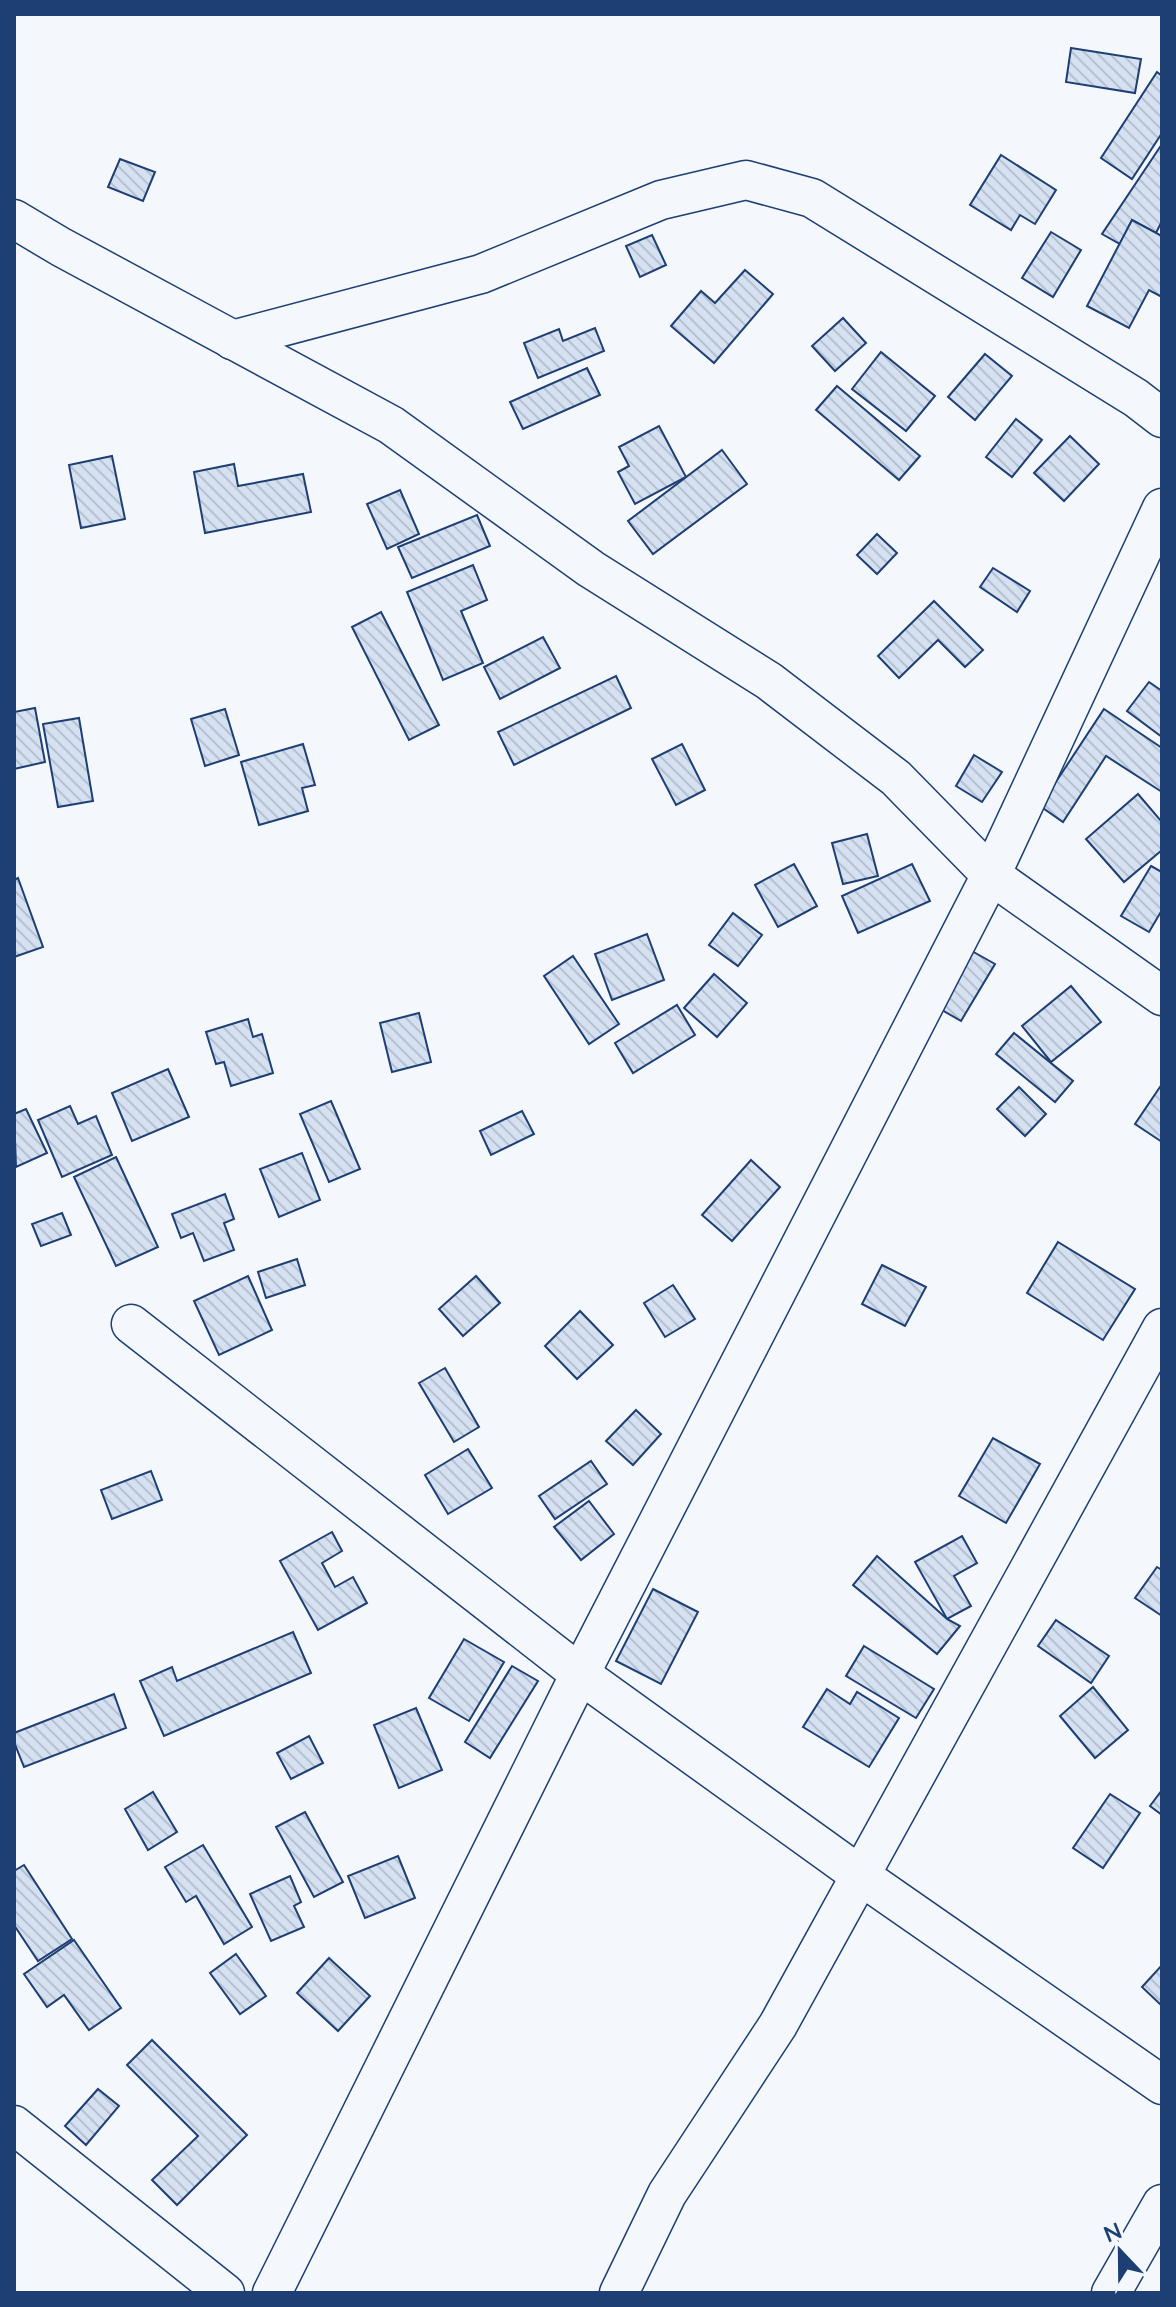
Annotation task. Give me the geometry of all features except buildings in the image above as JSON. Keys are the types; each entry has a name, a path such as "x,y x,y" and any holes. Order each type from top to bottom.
{"street":[{"path":"232,340 481,274 661,200 746,180 812,198 1136,398 1162,418"},
{"path":"14,219 391,425 591,569 769,681 896,778 991,875 1162,996"},
{"path":"272,2293 580,1674 991,875 1162,508"},
{"path":"131,1324 580,1674 861,1876 1162,2085"},
{"path":"619,2293 667,2194 778,2025 1162,1328"},
{"path":"14,2125 225,2293"},
{"path":"1111,2293 1162,2204"}]}
